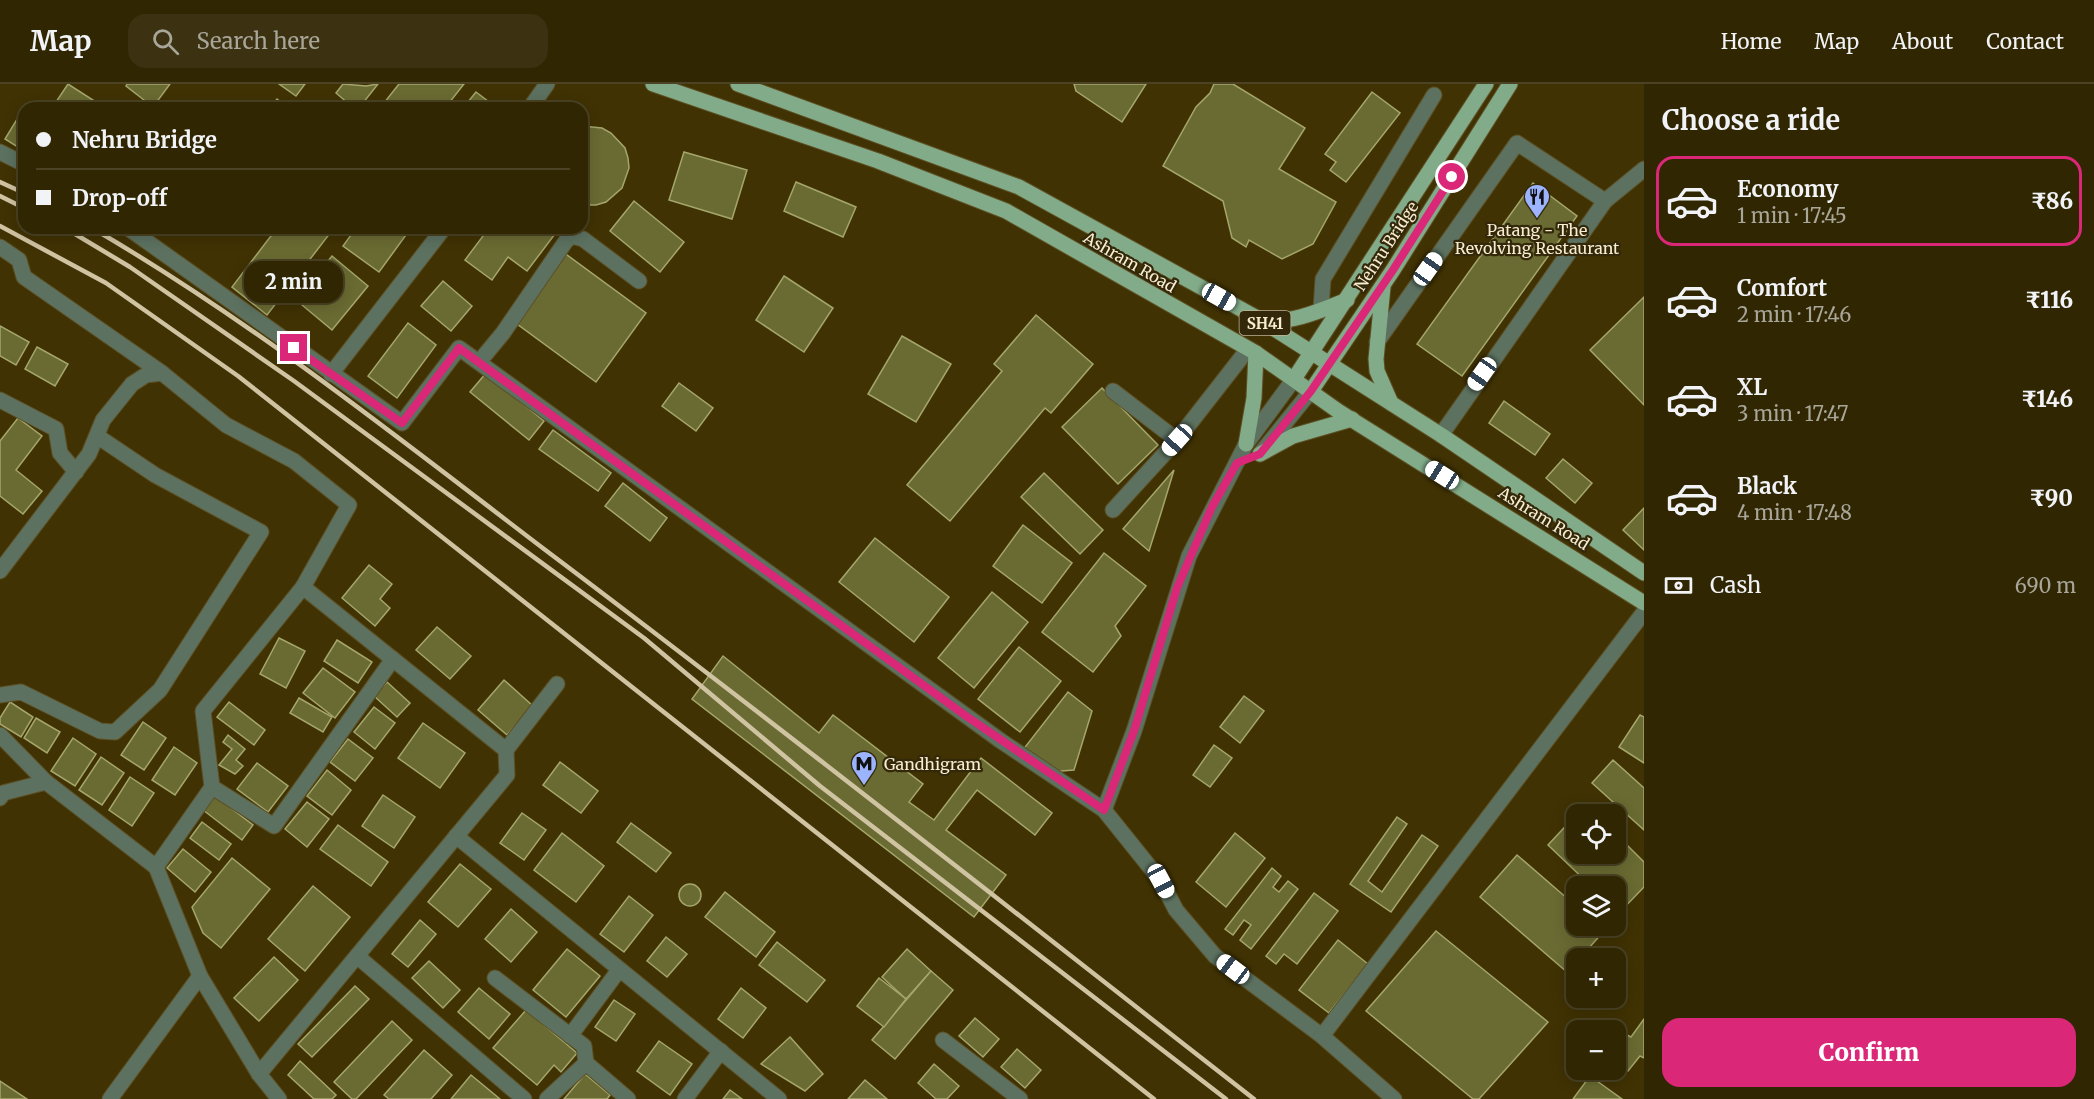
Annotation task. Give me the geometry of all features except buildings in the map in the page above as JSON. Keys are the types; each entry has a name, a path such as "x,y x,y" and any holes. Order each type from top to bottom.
{"main road":[{"name":"Ashram Road","path":"653,84 878,161 1006,211 1252,351 1352,419 1644,603"},
{"name":"Ashram Road","path":"738,84 1019,187 1259,320 1441,435 1644,573"},
{"name":"Nehru Bridge","path":"1294,379 1486,84"},
{"name":"Nehru Bridge","path":"1311,391 1384,284 1510,84"},
{"path":"1384,284 1377,342 1377,371 1391,403"},
{"path":"1259,320 1273,322 1321,310 1347,300"},
{"path":"1246,444 1254,398 1252,351"},
{"path":"1260,454 1293,436 1352,419"}],"street":[{"path":"534,102 547,84"},
{"path":"1321,310 1323,279 1434,95"},
{"path":"1377,342 1517,143 1605,201"},
{"path":"0,152 18,161"},
{"path":"1441,435 1605,201 1644,169"},
{"path":"136,234 402,423 459,348 966,716 1104,810 1161,881 1176,910 1215,956 1322,1036 1394,1099"},
{"path":"331,374 439,234"},
{"path":"479,362 503,333 566,241 572,236 583,239 639,282"},
{"path":"0,247 19,260 24,277 162,373 226,424 294,461 349,505 303,587 203,711 212,787 156,867"},
{"path":"1113,510 1177,440 1252,351"},
{"path":"0,571 89,454 103,420 132,384 146,375 162,373"},
{"path":"1104,810 1134,731 1189,556 1246,444 1294,379"},
{"path":"1113,391 1177,440"},
{"path":"1237,463 1260,454 1311,391"},
{"path":"0,400 56,429 60,453 76,472"},
{"path":"0,695 21,692 100,731 115,732 160,690 261,532 155,475 97,436"},
{"path":"303,587 506,750"},
{"path":"1322,1036 1644,612"},
{"path":"212,787 274,826 393,659"},
{"path":"260,1074 507,775 506,750 557,684"},
{"path":"0,735 46,782 156,867 200,976 260,1074 278,1099"},
{"path":"0,798 3,793 46,782"},
{"path":"456,836 780,1099"},
{"path":"357,956 524,1099"},
{"path":"570,1036 619,970"},
{"path":"110,1099 200,976"},
{"path":"495,978 584,1046 586,1063 628,1099"},
{"path":"944,1040 1020,1099"},
{"path":"685,1099 721,1051"},
{"path":"547,1099 586,1063"}],"railway":[{"path":"0,182 18,190"},
{"path":"0,196 18,205"},
{"path":"0,226 106,283 238,376 1154,1099"},
{"path":"75,234 130,267 294,381 644,638 820,786 1226,1099"},
{"path":"102,234 267,341 379,423 811,754 1254,1099"}],"place":[{"name":"Patang - The Revolving Restaurant","path":"1537,220"},
{"name":"Gandhigram","path":"864,787"}],"route":[{"path":"294,348 402,423 459,348 966,716 1104,810 1134,731 1177,588 1212,507 1237,463 1260,454 1311,391 1350,336 1452,177"}]}
